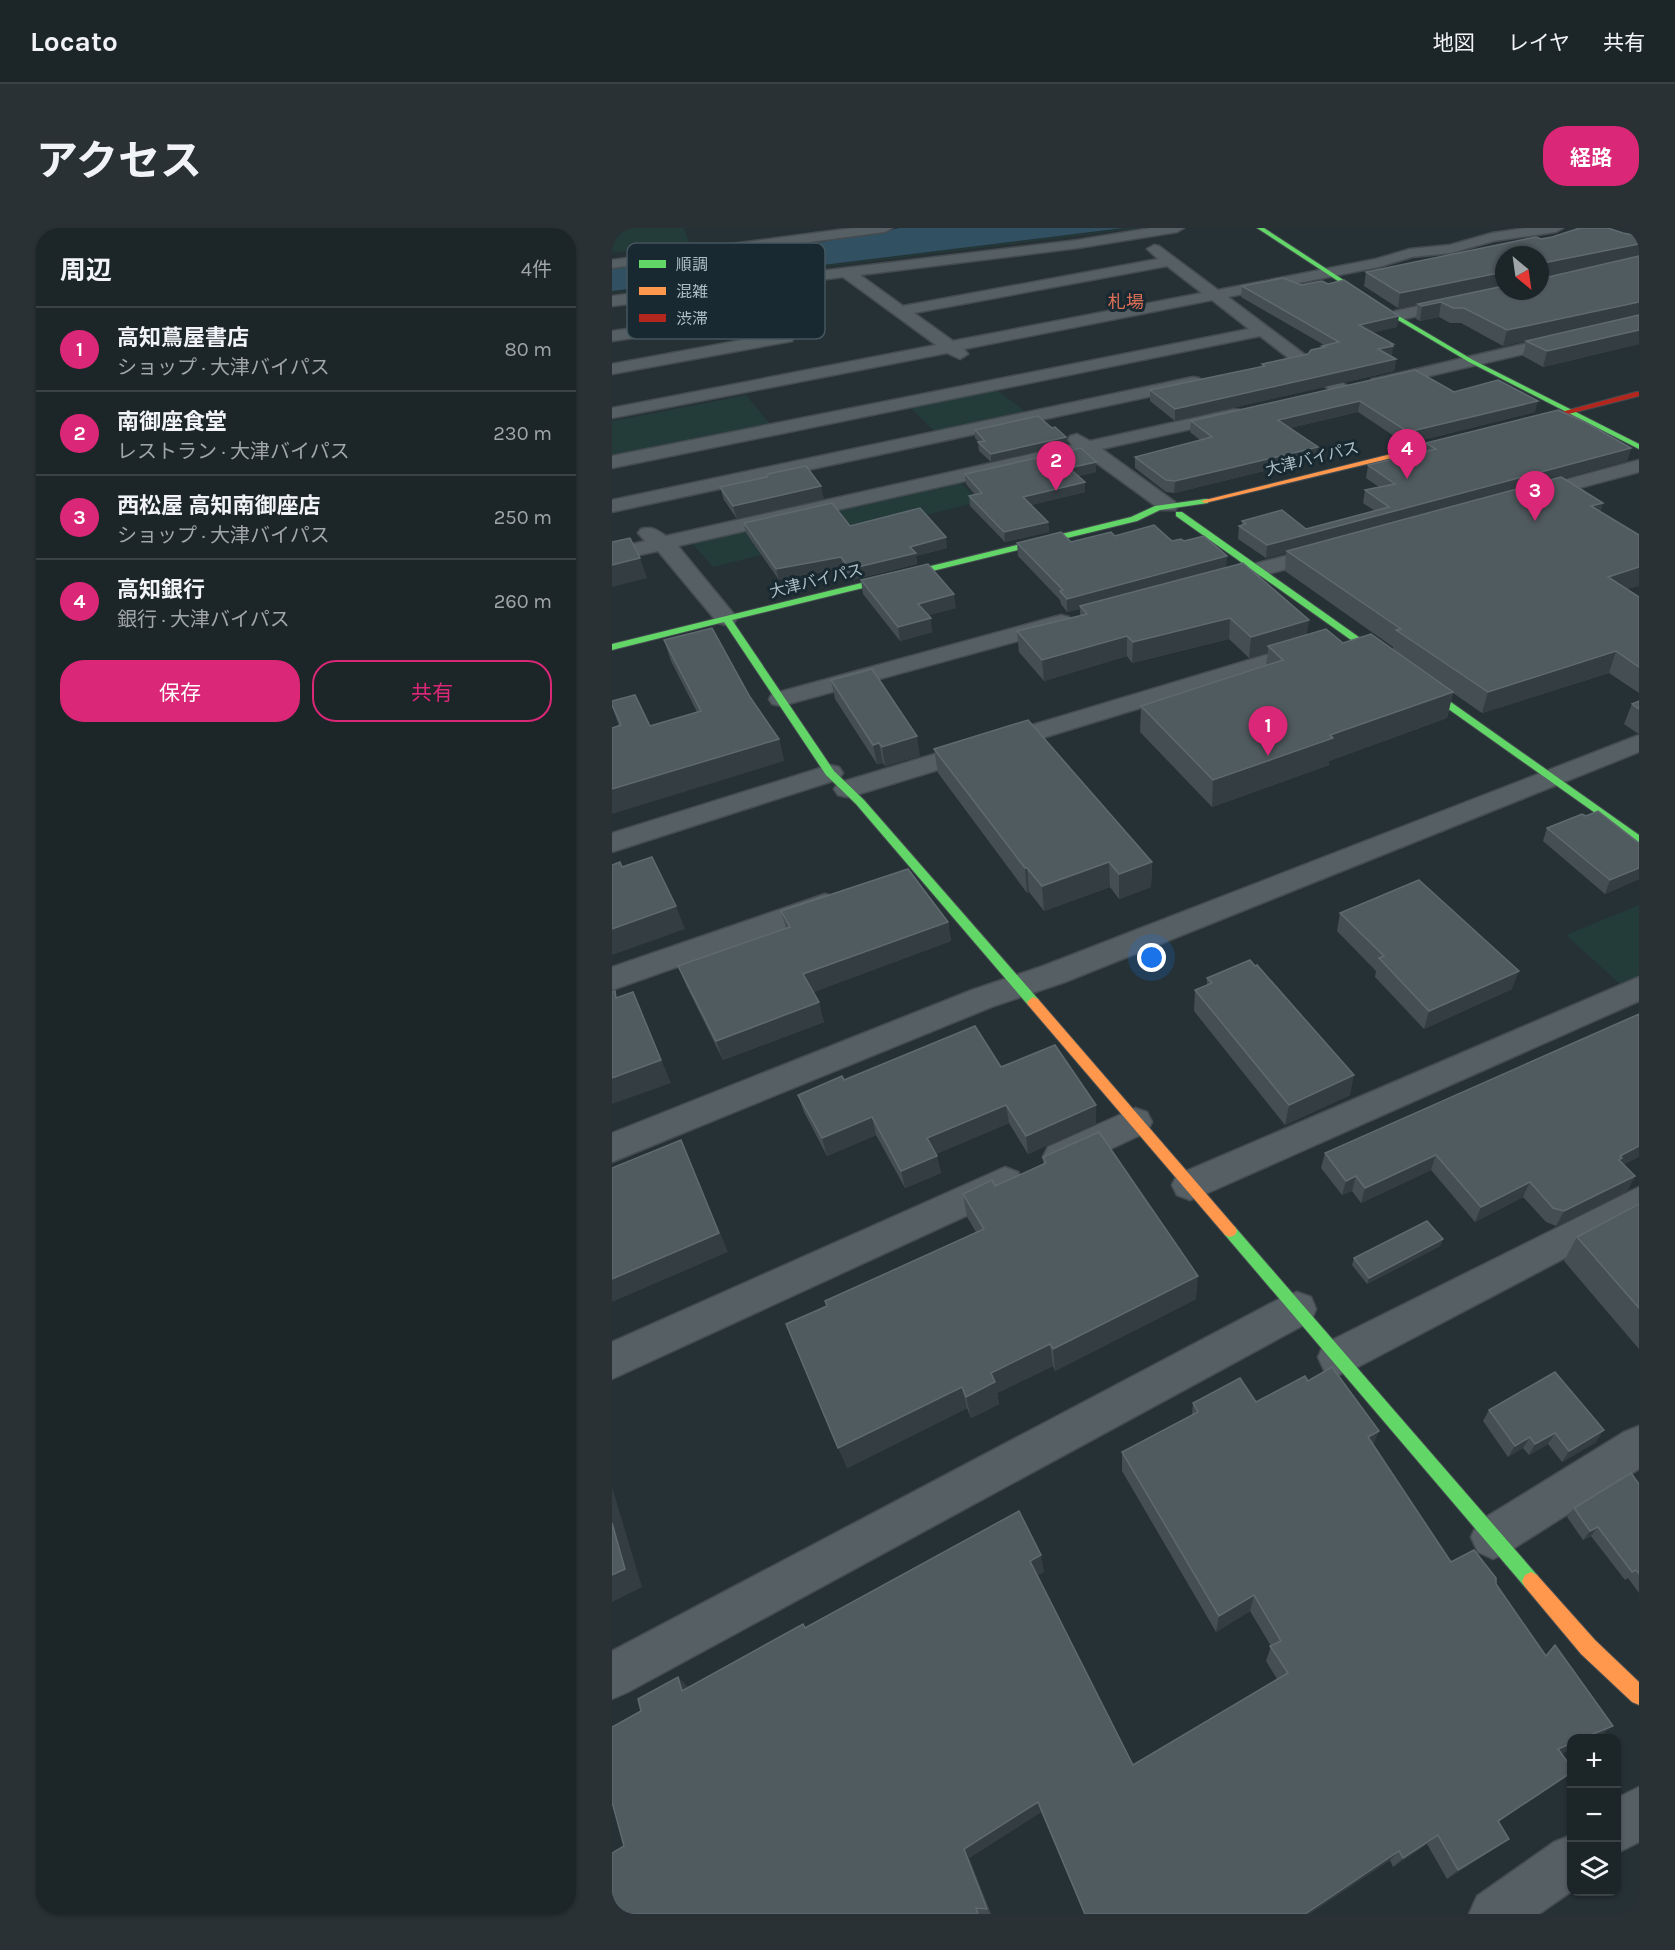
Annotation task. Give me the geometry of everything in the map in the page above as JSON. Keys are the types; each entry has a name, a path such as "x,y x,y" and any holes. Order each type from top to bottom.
{"street":[{"path":"768,243 766,240 815,234 810,228"},
{"path":"784,243 885,228"},
{"path":"825,269 1177,228"},
{"path":"1260,228 1395,316 1471,361 1639,447"},
{"path":"612,413 748,386 818,365 951,348 1379,263 1410,254 1451,249 1492,237 1556,228"},
{"path":"1141,231 1170,261 1341,390"},
{"path":"825,276 1141,231"},
{"path":"901,311 1170,261"},
{"path":"612,264 627,262"},
{"path":"848,273 1173,510 1260,569 1639,840"},
{"path":"612,295 627,293"},
{"path":"1395,316 1495,294"},
{"path":"612,301 627,299"},
{"path":"1318,395 1639,322"},
{"path":"612,462 1262,330"},
{"path":"612,336 627,334"},
{"path":"612,369 790,341 788,339"},
{"path":"1276,364 1300,359"},
{"path":"617,500 1206,379"},
{"path":"748,386 782,428"},
{"path":"1509,427 1639,394"},
{"path":"612,555 1249,411"},
{"name":"大津バイパス","path":"612,647 1134,519 1148,521 1173,510 1197,509 1203,502 1486,432"},
{"path":"1509,501 1639,466"},
{"path":"617,500 643,528 662,543 726,618 839,781 908,875 1019,986 1588,1647 1639,1695"},
{"path":"1202,584 1350,544"},
{"path":"781,699 1077,618"},
{"path":"612,843 1353,636"},
{"path":"612,1148 983,998 1019,986 1639,743"},
{"path":"612,979 853,894"},
{"path":"1190,1185 1639,988"},
{"path":"612,1361 1135,1122"},
{"path":"1338,1357 1639,1202"},
{"path":"612,1676 1297,1309"},
{"path":"1493,1537 1639,1446"},
{"path":"1621,1825 1639,1812"},
{"path":"1495,1914 1567,1864"}],"green space":[{"path":"612,228 684,228 689,242 627,243 627,251 612,253"},
{"path":"1130,228 1139,228 825,267"},
{"path":"989,389 997,390 1025,411 1022,414 936,433 908,405"},
{"path":"746,395 770,424 766,427 612,458 612,421"},
{"path":"959,480 979,502 713,567 690,541"},
{"path":"1639,905 1639,976 1620,984 1566,935"}],"water":[{"path":"900,228 1123,228 825,265 825,243 816,243"},
{"path":"627,266 627,289 612,291 612,268"}],"building":[{"path":"1580,228 1608,228 1639,236 1639,244 1549,262 1549,246 1495,246 1495,274 1400,293 1366,272 1536,237 1541,239"},
{"path":"1639,256 1639,302 1507,330 1464,308 1453,308 1441,302 1422,306 1418,304 1495,288 1495,300 1549,300 1549,277"},
{"path":"1283,278 1301,285 1322,281 1328,284 1344,280 1399,316 1359,325 1393,344 1391,344 1393,346 1378,349 1396,359 1175,409 1150,390 1265,366 1262,364 1308,354 1311,350 1339,342 1242,286"},
{"path":"1639,315 1639,330 1547,351 1526,341"},
{"path":"1415,370 1454,392 1498,380 1538,401 1408,432 1360,401 1278,420 1318,447 1175,481 1166,480 1135,457 1212,437 1191,421"},
{"path":"1558,410 1585,422 1631,448 1267,545 1239,526 1246,524 1242,521 1282,510 1306,529 1389,507 1365,490 1395,484 1368,465 1436,449 1426,443"},
{"path":"1038,416 1066,437 991,454 978,442 985,441 975,430"},
{"path":"1081,448 1096,462 1069,468 1085,482 1023,497 1048,522 1004,532 969,496 982,493 965,474"},
{"path":"806,466 821,486 733,506 720,487 767,477 768,474"},
{"path":"1561,477 1603,503 1591,506 1639,535 1639,567 1608,577 1639,597 1639,667 1616,651 1488,692 1396,630 1401,629 1287,551"},
{"path":"832,503 850,526 920,508 946,537 910,547 916,553 850,569 841,557 776,569 744,523"},
{"path":"1154,525 1172,541 1181,539 1184,541 1204,536 1227,556 1067,599 1060,591 1063,590 1017,543 1061,532 1071,542 1111,532 1115,536"},
{"path":"630,538 640,558 612,565 612,542"},
{"path":"1243,563 1309,620 1251,637 1230,618 1133,642 1127,636 1042,660 1017,631 1087,614 1080,606"},
{"path":"928,564 954,594 918,604 931,618 898,627 861,580"},
{"path":"712,628 750,697 779,739 612,789 612,728 621,725 612,701 635,695 650,726 701,711 664,640"},
{"path":"1326,629 1343,643 1371,634 1453,692 1330,735 1333,738 1213,780 1141,706 1283,660 1268,646"},
{"path":"872,669 917,736 882,747 879,743 873,745 831,680"},
{"path":"1639,701 1639,709 1632,704"},
{"path":"1028,720 1152,862 1119,874 1109,862 1042,886 1025,868 934,749"},
{"path":"1598,811 1639,843 1639,868 1610,880 1547,828 1582,814 1586,816"},
{"path":"652,857 676,906 612,929 612,865 620,862 622,867"},
{"path":"908,869 948,922 803,974 819,1002 716,1041 678,966 790,927 781,911"},
{"path":"1419,880 1519,971 1429,1011 1379,958 1384,956 1340,913"},
{"path":"1250,960 1255,966 1257,965 1354,1075 1289,1105 1195,990 1212,983 1207,978"},
{"path":"615,991 616,998 633,992 661,1060 612,1078 612,992"},
{"path":"1639,1014 1639,1146 1620,1156 1622,1158 1619,1160 1635,1176 1564,1211 1553,1208 1530,1182 1481,1207 1436,1155 1365,1188 1356,1176 1346,1181 1325,1153"},
{"path":"975,1026 1001,1067 1055,1045 1096,1105 1026,1136 1006,1105 927,1138 937,1156 901,1171 872,1117 822,1138 798,1095 842,1076 844,1080"},
{"path":"1099,1132 1198,1276 1053,1349 1050,1344 991,1373 995,1382 966,1397 962,1387 838,1448 786,1324 827,1306 825,1301 984,1229 963,1194 992,1180 995,1186 1046,1163 1043,1157"},
{"path":"681,1140 719,1233 612,1279 612,1168"},
{"path":"1639,1204 1639,1308 1577,1237"},
{"path":"1427,1221 1443,1239 1369,1278 1354,1258"},
{"path":"1332,1367 1379,1431 1368,1437 1451,1562 1474,1550 1496,1578 1496,1584 1546,1656 1555,1645 1613,1726 1593,1734 1567,1734 1567,1745 1558,1749 1567,1761 1567,1775 1498,1821 1509,1839 1458,1870 1438,1835 1403,1858 1399,1851 1305,1914 1085,1914 1038,1802 964,1849 987,1909 976,1908 978,1914 615,1914 612,1901 612,1853 624,1846 612,1802 612,1727 641,1711 638,1699 678,1677 682,1691 803,1624 805,1628 1019,1511 1041,1555 1030,1561 1133,1765 1288,1673 1270,1646 1281,1641 1254,1595 1219,1616 1122,1452 1198,1412 1193,1403 1240,1378 1256,1402 1305,1376 1308,1381"},
{"path":"1555,1372 1604,1430 1569,1451 1555,1433 1535,1444 1530,1437 1515,1446 1489,1410"},
{"path":"1631,1473 1639,1484 1639,1574 1636,1570 1632,1572 1598,1527 1590,1531 1574,1508"},
{"path":"612,1523 625,1569 612,1575"}],"traffic: fast":[{"path":"1260,228 1395,316 1471,361 1639,447"},
{"path":"612,647 1134,519 1158,508 1205,501"},
{"path":"1179,514 1639,840"},
{"path":"726,618 830,773 860,802 1033,1002"},
{"path":"1230,1231 1531,1581"}],"traffic: slow":[{"path":"1205,501 1468,437"},
{"path":"1033,1002 1230,1231"},
{"path":"1531,1581 1588,1647 1639,1695"}],"traffic: jam":[{"path":"1521,424 1639,394"}],"place":[{"name":"高知銀行","path":"1407,479"},
{"name":"南御座食堂","path":"1056,491"},
{"name":"西松屋 高知南御座店","path":"1535,521"},
{"name":"高知蔦屋書店","path":"1268,756"}],"district":[{"name":"札場","path":"1126,302"}]}
